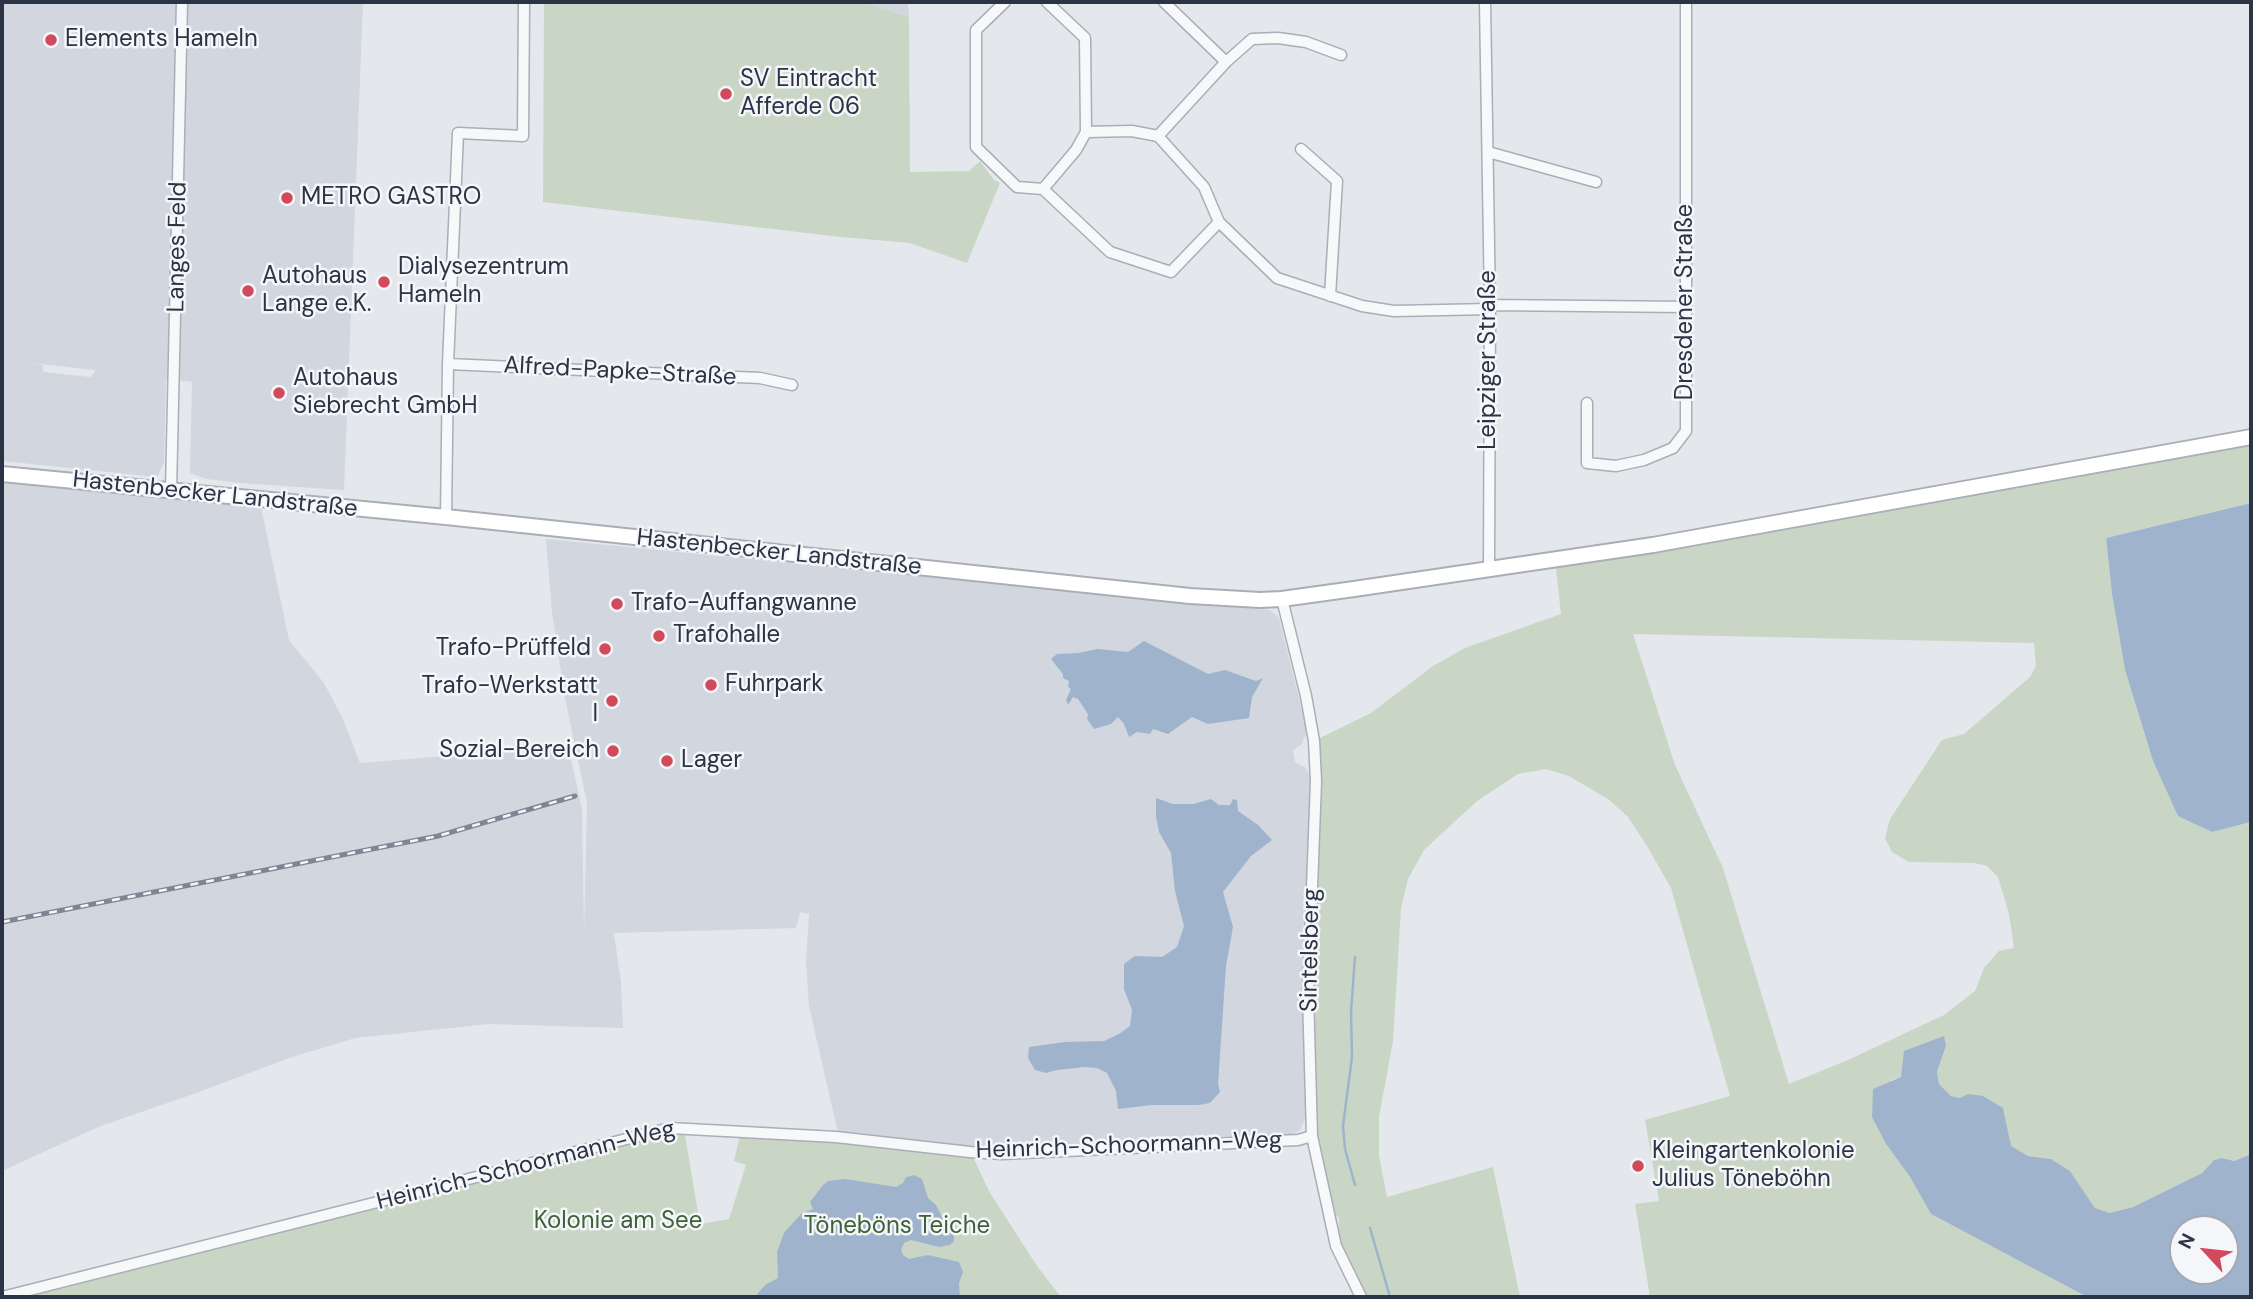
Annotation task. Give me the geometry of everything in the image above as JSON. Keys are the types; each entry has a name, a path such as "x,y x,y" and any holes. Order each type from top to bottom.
{"main road":[{"name":"Hastenbecker Landstraße","path":"2,474 446,517 1191,596 1282,599 1751,528 2251,438"}],"street":[{"name":"Langes Feld","path":"171,491 182,2"},
{"path":"446,517 448,364 458,134 523,136 524,2"},
{"path":"1005,2 976,30 976,147 1017,187 1043,189 1110,252 1171,272 1219,222"},
{"path":"1043,189 1076,150 1086,132 1085,37 1047,2"},
{"path":"1164,2 1226,62"},
{"name":"Leipziger Straße","path":"1486,2 1490,307 1489,568"},
{"name":"Dresdener Straße","path":"1587,403 1587,463 1616,466 1644,460 1673,448 1686,430 1686,2"},
{"path":"1158,136 1226,62 1252,39 1278,38 1306,42 1341,55"},
{"path":"1086,132 1132,131 1158,136 1204,187 1219,222 1276,278 1362,306 1394,311 1490,307 1686,307"},
{"path":"1301,149 1337,181 1330,296"},
{"path":"1488,152 1596,182"},
{"name":"Alfred-Papke-Straße","path":"448,364 760,378 792,385"},
{"name":"Sintelsberg","path":"1282,599 1314,741 1316,781 1308,994 1311,1136 1336,1246 1361,1297"},
{"name":"Heinrich-Schoormann-Weg","path":"2,1297 670,1128 836,1138 1002,1154 1298,1140 1311,1136"}],"shaded area":[{"path":"2,2 363,2 344,490 241,483 206,479 190,473 192,382 166,379 164,463 157,477 2,461","holes":["32,363 95,370 91,377 43,372 43,365"]},
{"path":"861,2 908,2 909,17"},
{"path":"2,483 261,507 289,640 324,683 342,717 360,763 568,746 582,809 584,935 587,803 565,698 552,612 546,539 1270,610 1279,618 1307,731 1302,744 1293,750 1295,762 1305,767 1310,776 1303,974 1305,1119 1300,1130 1291,1135 1004,1151 838,1133 809,1006 806,963 809,914 800,912 796,928 614,933 621,983 623,1028 489,1024 355,1038 289,1058 98,1127 2,1171"}],"green space":[{"name":"SV Eintracht Afferde 06","path":"544,2 861,2 909,17 910,172 969,171 980,161 994,180 1000,183 967,263 910,243 543,202"},
{"path":"2251,437 2251,503 2106,538 2125,670 2153,761 2178,815 2212,832 2251,822 2251,1154 2234,1161 2223,1158 2214,1160 2202,1173 2133,1207 2110,1213 2095,1208 2070,1171 2051,1159 2028,1156 2010,1146 2003,1108 1951,1096 1939,1084 1937,1072 1946,1046 1902,1077 1891,1080 1886,1144 1910,1177 1931,1214 2087,1297 1650,1297 1635,1204 1659,1201 1645,1120 1730,1096 1671,888 1628,817 1608,799 1569,776 1546,769 1518,774 1477,801 1424,850 1408,879 1401,908 1393,1041 1379,1117 1379,1156 1387,1197 1493,1167 1520,1297 1366,1297 1338,1237 1339,1218 1331,1211 1316,1133 1308,994 1314,741 1371,713 1433,666 1465,648 1561,614 1555,559","holes":["1633,634 2034,643 2036,666 2030,677 1964,734 1942,740 1890,819 1885,838 1892,852 1909,862 1974,863 1987,866 1998,877 2009,914 2014,948 1999,951 1984,968 1975,991 1944,1015 1789,1084 1723,868 1675,765"]},
{"name":"Kolonie am See","path":"684,1129 700,1224 729,1219 746,1165 734,1161 740,1135 839,1141 972,1155 990,1193 1037,1266 1061,1297 12,1297"}],"water":[{"path":"2251,503 2251,822 2212,832 2178,816 2153,761 2125,670 2106,538"},
{"path":"1144,641 1208,674 1225,670 1256,681 1263,678 1252,697 1249,718 1208,724 1192,717 1168,734 1153,729 1150,734 1137,732 1129,737 1118,717 1111,724 1094,729 1078,699 1073,697 1068,705 1066,700 1071,689 1068,687 1069,681 1063,678 1063,674 1051,659 1057,654 1098,649 1128,652"},
{"path":"1156,798 1173,804 1193,804 1211,799 1219,805 1230,805 1233,799 1237,800 1238,811 1258,825 1272,840 1251,856 1223,892 1233,927 1226,966 1218,1084 1220,1092 1210,1103 1199,1105 1152,1105 1118,1109 1116,1091 1107,1073 1097,1068 1085,1067 1046,1073 1035,1070 1028,1058 1029,1047 1065,1042 1104,1041 1119,1034 1130,1026 1132,1010 1124,989 1124,964 1135,956 1162,957 1177,947 1184,926 1175,891 1171,853 1159,832"},
{"path":"1944,1036 1946,1046 1937,1072 1939,1084 1951,1096 1983,1096 2003,1108 2011,1146 2028,1156 2051,1159 2070,1171 2095,1208 2110,1213 2133,1207 2202,1173 2214,1160 2222,1158 2234,1161 2251,1154 2251,1297 2087,1297 1931,1214 1872,1117 1873,1089 1901,1077 1904,1051"},
{"name":"Töneböns Teiche","path":"914,1175 922,1179 928,1198 936,1205 947,1227 954,1232 954,1241 950,1245 939,1247 911,1240 904,1243 901,1250 909,1259 928,1255 959,1262 963,1272 959,1283 960,1297 755,1297 765,1285 778,1278 777,1252 784,1233 801,1214 813,1209 810,1202 828,1181 845,1179 896,1187 903,1183 906,1177"}],"waterway":[{"path":"1355,957 1351,1012 1352,1057 1343,1126 1345,1149 1355,1185"},
{"path":"1370,1228 1390,1297"}],"railway":[{"path":"2,922 438,836 575,796"}],"place":[{"name":"Elements Hameln","path":"51,40"},
{"name":"SV Eintracht Afferde 06","path":"726,94"},
{"name":"METRO GASTRO","path":"287,198"},
{"name":"Dialysezentrum Hameln","path":"384,282"},
{"name":"Autohaus Lange e.K.","path":"248,291"},
{"name":"Autohaus Siebrecht GmbH","path":"279,393"},
{"name":"Trafo-Auffangwanne","path":"617,604"},
{"name":"Trafohalle","path":"659,636"},
{"name":"Trafo-Prüffeld","path":"605,649"},
{"name":"Fuhrpark","path":"711,685"},
{"name":"Trafo-Werkstatt I","path":"612,701"},
{"name":"Sozial-Bereich","path":"613,751"},
{"name":"Lager","path":"667,761"},
{"name":"Kleingartenkolonie Julius Töneböhn","path":"1638,1166"}]}
